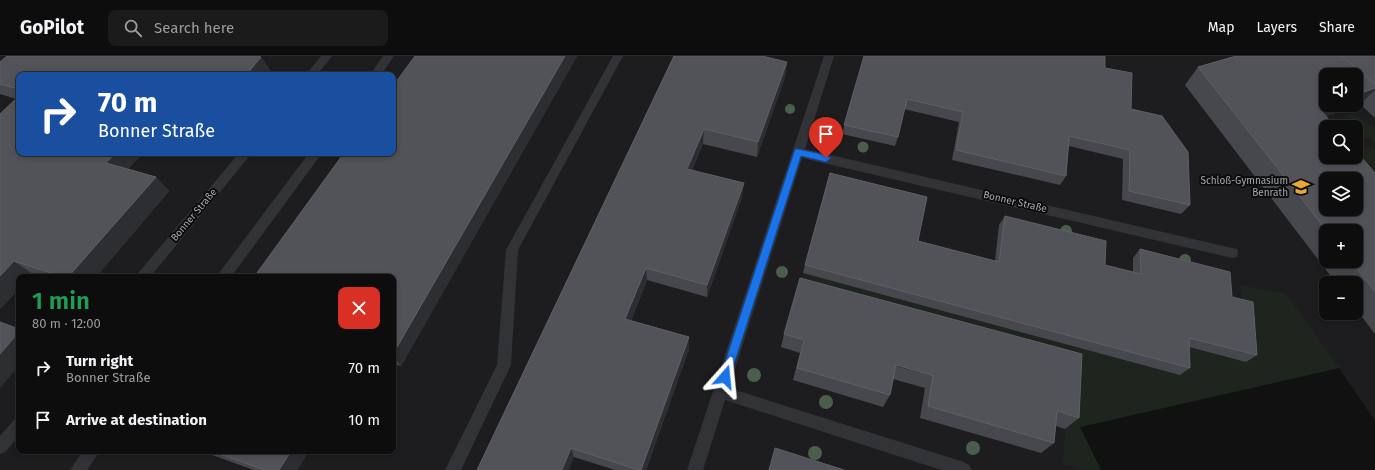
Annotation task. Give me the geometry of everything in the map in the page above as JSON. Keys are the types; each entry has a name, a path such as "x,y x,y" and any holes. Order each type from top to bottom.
{"lane":[{"path":"314,72 327,56"},
{"path":"377,72 389,56"},
{"path":"453,470 504,364 512,250 618,56"},
{"path":"695,470 829,56"},
{"name":"Bonner Straße","path":"798,152 1232,253"},
{"name":"Bonner Straße","path":"145,274 243,156"},
{"path":"225,274 314,156"},
{"path":"720,392 964,470"},
{"path":"0,447 16,428"},
{"path":"78,470 90,454"}],"shaded area":[{"path":"0,56 1375,56 1375,421 1339,368 1080,427 1101,470 0,470"},
{"path":"1353,113 1363,120 1339,120 1345,118 1344,116"},
{"path":"1363,120 1375,127 1375,142 1370,137 1364,139"},
{"path":"1363,147 1371,147 1375,150 1375,188 1360,164 1363,164"},
{"path":"803,273 1180,345 1246,362 1241,285 1286,294 1339,368 1080,427 1101,470 1085,470 1063,464 1069,367 797,292"}],"building":[{"path":"7,56 261,57 248,72 16,72 16,88 0,84 0,62"},
{"path":"415,56 565,56 396,349 396,274 256,274 342,156 396,156 396,82"},
{"path":"674,56 762,56 787,62 758,142 704,129 687,169 744,183 707,285 646,268 625,319 689,337 641,470 571,448 562,470 477,470"},
{"path":"864,56 1105,56 1105,68 1132,73 1131,109 1162,116 1188,152 1190,205 1129,191 1130,150 1069,136 1066,176 956,150 963,112 907,99 898,137 844,125"},
{"path":"1236,56 1342,56 1356,68 1319,68 1318,107 1319,112 1322,112 1329,120 1319,120 1319,164 1363,164 1363,159 1375,173 1375,292 1356,268 1363,268 1363,224 1321,224 1198,67"},
{"path":"1342,56 1375,56 1375,84 1363,74 1363,68 1356,68"},
{"path":"1363,74 1375,84 1375,88 1363,92"},
{"path":"16,99 16,156 112,156 106,163 156,177 71,274 55,274 14,261 0,276 0,114"},
{"path":"830,173 927,197 918,241 999,262 1005,216 1106,241 1105,265 1141,274 1140,249 1230,272 1232,297 1253,302 1257,355 1189,338 1190,368 805,265"},
{"path":"800,278 1082,354 1079,418 1057,411 1054,443 928,406 933,376 896,365 890,395 797,368 804,340 784,334"},
{"path":"0,322 16,328 16,335 0,354"},
{"path":"775,448 844,470 769,470"},
{"path":"220,454 289,454 279,470 265,470"}],"place":[{"name":"Schloß-Gymnasium Benrath","path":"1301,187"}],"route":[{"path":"725,377 798,152 826,158"}]}
